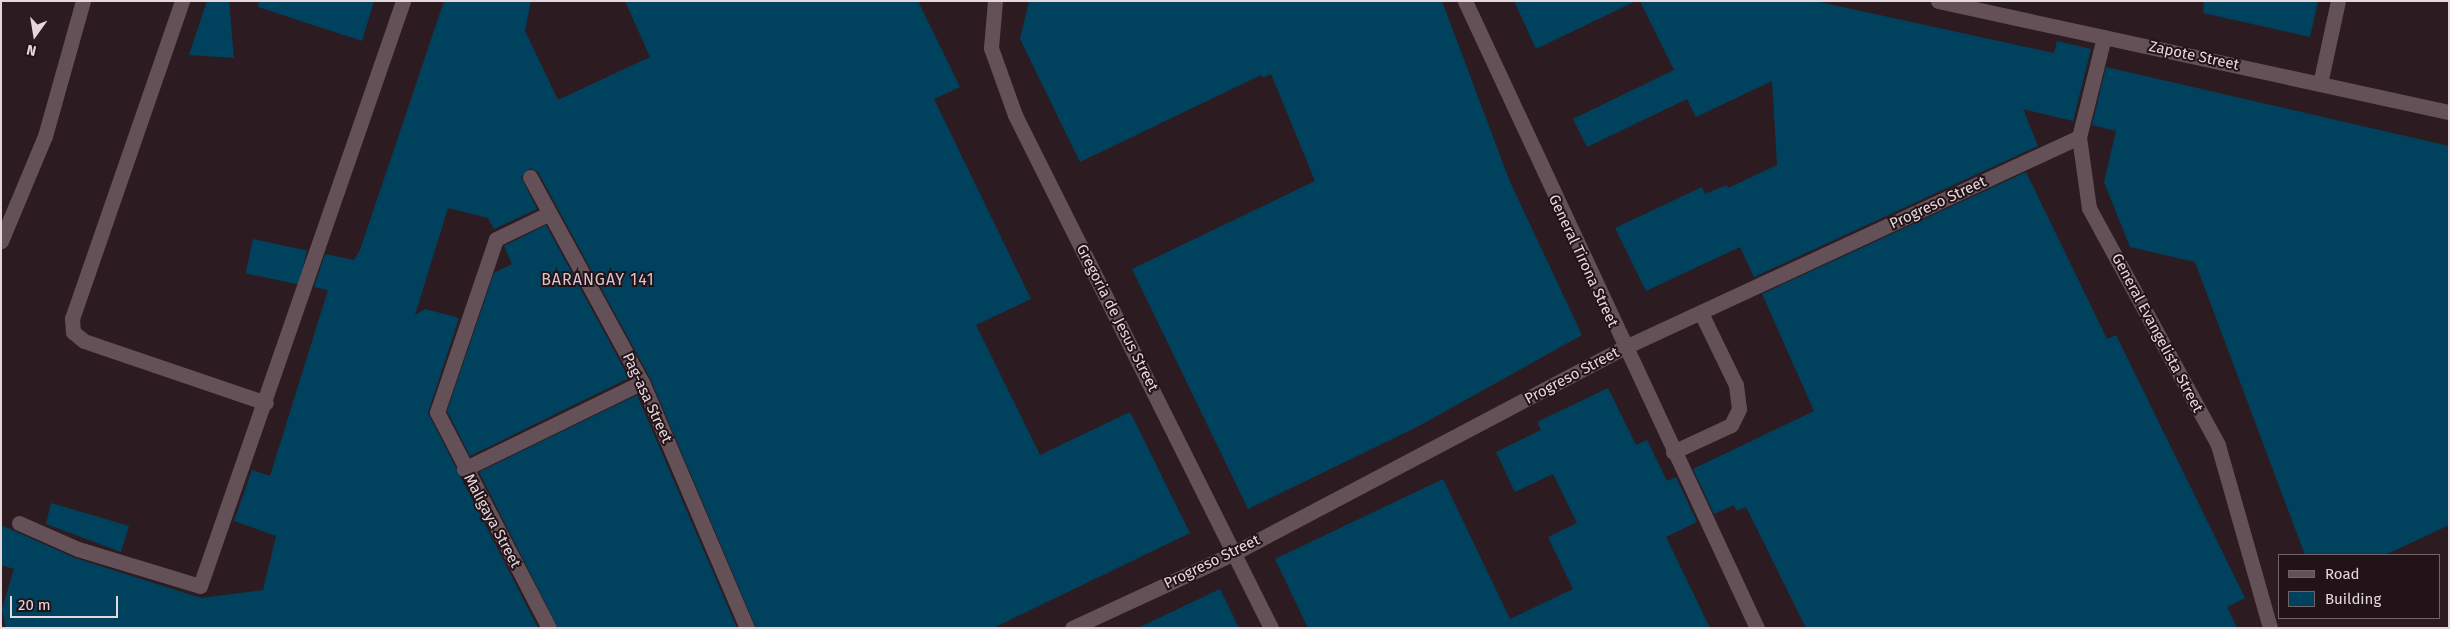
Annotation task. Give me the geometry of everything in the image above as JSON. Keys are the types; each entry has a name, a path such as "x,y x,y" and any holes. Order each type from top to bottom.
{"street":[{"path":"1,241 46,136 83,1"},
{"path":"182,1 72,318 73,332 84,341 266,403"},
{"path":"19,523 78,549 200,586 266,403 403,1"},
{"name":"Gregoria de Jesus Street","path":"995,1 991,48 1015,114 1271,628"},
{"name":"General Tirona Street","path":"1465,1 1623,348 1757,628"},
{"name":"Zapote Street","path":"1938,1 2449,112"},
{"path":"2320,84 2338,1"},
{"name":"General Evangelista Street","path":"2104,37 2079,138 2089,208 2218,445 2270,628"},
{"name":"Progreso Street","path":"1072,628 1234,553 1623,348 2079,138"},
{"name":"Pag-asa Street","path":"530,177 548,214 642,382 747,628"},
{"name":"Maligaya Street","path":"548,214 496,238 437,412 464,469 549,628"},
{"path":"1673,452 1731,425 1739,409 1736,385 1701,312"},
{"path":"464,469 642,382"}],"building":[{"path":"207,1 229,1 234,58 189,55"},
{"path":"259,1 374,1 362,41 258,7"},
{"path":"444,1 531,1 525,31 558,100 650,57 625,1 918,1 960,87 934,99 1031,299 976,325 1040,455 1130,412 1190,533 993,628 756,628 650,378 538,172 530,168 521,177 537,209 494,229 488,218 448,208 415,315 425,309 459,318 428,413 538,628 6,628 2,609 14,569 1,565 1,525 75,558 201,598 263,590 276,536 234,521 252,470 270,476 328,290 314,287 325,254 354,260 360,250"},
{"path":"1029,1 1442,1 1510,182 1582,335 1417,427 1248,509 1132,269 1315,181 1271,74 1263,78 1261,75 1080,162 1020,39"},
{"path":"1514,1 1636,1 1536,49"},
{"path":"1640,1 1815,1 2054,53 2057,41 2091,49 2073,121 2023,109 2038,146 1754,277 1740,247 1646,291 1615,228 1702,187 1705,194 1727,185 1728,188 1777,165 1772,81 1696,117 1687,99 1587,147 1573,119 1674,70"},
{"path":"2204,1 2318,1 2310,37 2203,13"},
{"path":"2106,67 2449,146 2449,525 2387,554 2305,554 2195,262 2130,247 2104,182 2116,131 2092,125"},
{"path":"2026,172 2107,339 2116,335 2245,598 2227,607 2237,628 1806,628 1746,507 1737,511 1734,505 1714,514 1693,469 1814,411 1762,294"},
{"path":"546,225 629,378 470,456 447,411 494,273 512,264 504,246"},
{"path":"253,239 307,250 300,285 246,273"},
{"path":"1608,388 1636,445 1647,440 1667,481 1676,477 1697,522 1666,537 1710,628 1308,628 1275,559 1443,479 1510,619 1573,589 1548,537 1577,523 1553,474 1515,492 1496,452 1541,430 1537,422"},
{"path":"637,395 737,628 558,628 479,472"},
{"path":"51,503 129,526 121,552 46,524"},
{"path":"1220,589 1239,628 1138,628"}],"district":[{"name":"BARANGAY 141","path":"598,280"}]}
